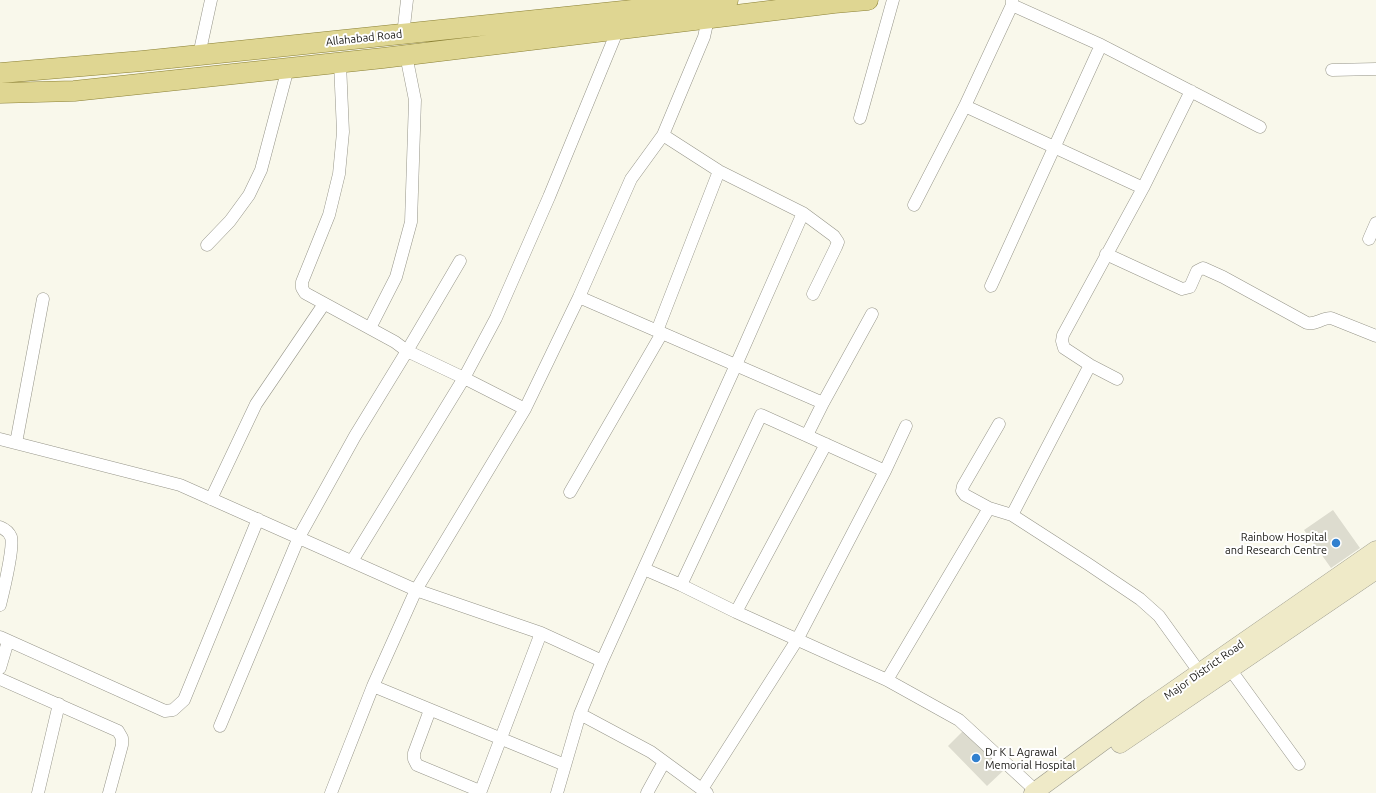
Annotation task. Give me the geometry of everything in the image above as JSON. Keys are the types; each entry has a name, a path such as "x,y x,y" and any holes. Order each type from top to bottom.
{"main road":[{"name":"Allahabad Road","path":"0,73 403,35 708,11 728,0"},
{"path":"708,11 868,0"},
{"path":"0,93 74,91 406,55 614,18"}],"street":[{"path":"199,55 211,0"},
{"path":"403,35 407,0"},
{"path":"860,118 893,0"},
{"path":"914,205 965,106 1012,3 1100,45 1260,127"},
{"path":"331,793 372,686 416,590 525,409 579,297 631,179 663,135 704,37 708,11"},
{"path":"352,561 464,378 496,318 549,197 614,18"},
{"path":"991,286 1100,45"},
{"path":"370,328 396,277 411,222 415,100 406,55"},
{"path":"340,63 343,132 339,174 329,215 302,282 302,288 305,294 370,328 395,342 407,351 525,409"},
{"path":"207,245 230,221 245,200 261,170 288,68"},
{"path":"1332,70 1376,69"},
{"path":"1117,379 1090,365 1064,348 1062,341 1063,335 1143,188 1191,91"},
{"path":"965,106 1143,188"},
{"path":"663,135 719,171 803,213 834,236 838,242 813,294"},
{"path":"570,492 660,332 719,171"},
{"path":"557,793 580,714 602,661 803,213"},
{"path":"1369,239 1376,223"},
{"path":"1106,254 1182,288 1190,287 1197,271 1203,268 1223,277 1306,323 1313,324 1324,318 1331,318 1376,336"},
{"path":"220,726 299,537 355,436 460,262"},
{"path":"579,297 822,403"},
{"path":"16,443 43,300"},
{"path":"211,499 256,404 324,304"},
{"path":"807,435 822,403 872,314"},
{"path":"1012,515 1090,365"},
{"path":"681,585 761,415 885,471"},
{"path":"999,424 963,486 962,491 965,495 989,508 1012,515 1140,599 1159,616 1200,674"},
{"path":"580,714 651,752 704,791 797,640 885,471 906,426"},
{"path":"0,439 180,484 416,590 541,633 602,661"},
{"path":"736,612 826,444"},
{"path":"887,680 989,508"},
{"path":"0,668 4,639 166,711 173,710 184,700 258,519"},
{"path":"0,527 8,532 12,538 9,563 0,605"},
{"name":"Major District Road","path":"1039,792 1150,707 1200,674 1376,550"},
{"path":"644,569 887,680 959,720 1039,792 1230,669 1376,570"},
{"path":"430,710 414,753 414,759 418,765 480,792 541,633"},
{"path":"1230,669 1299,764"},
{"path":"0,679 118,731 122,738 122,745 109,793"},
{"path":"372,686 565,765"},
{"path":"38,793 58,704"},
{"path":"647,793 664,762"}],"building":[{"path":"1333,510 1360,548 1331,568 1304,530"},
{"path":"965,729 1004,770 987,786 948,746"}],"place":[{"name":"Rainbow Hospital and Research Centre","path":"1336,543"},
{"name":"Dr K L Agrawal Memorial Hospital","path":"976,758"}]}
